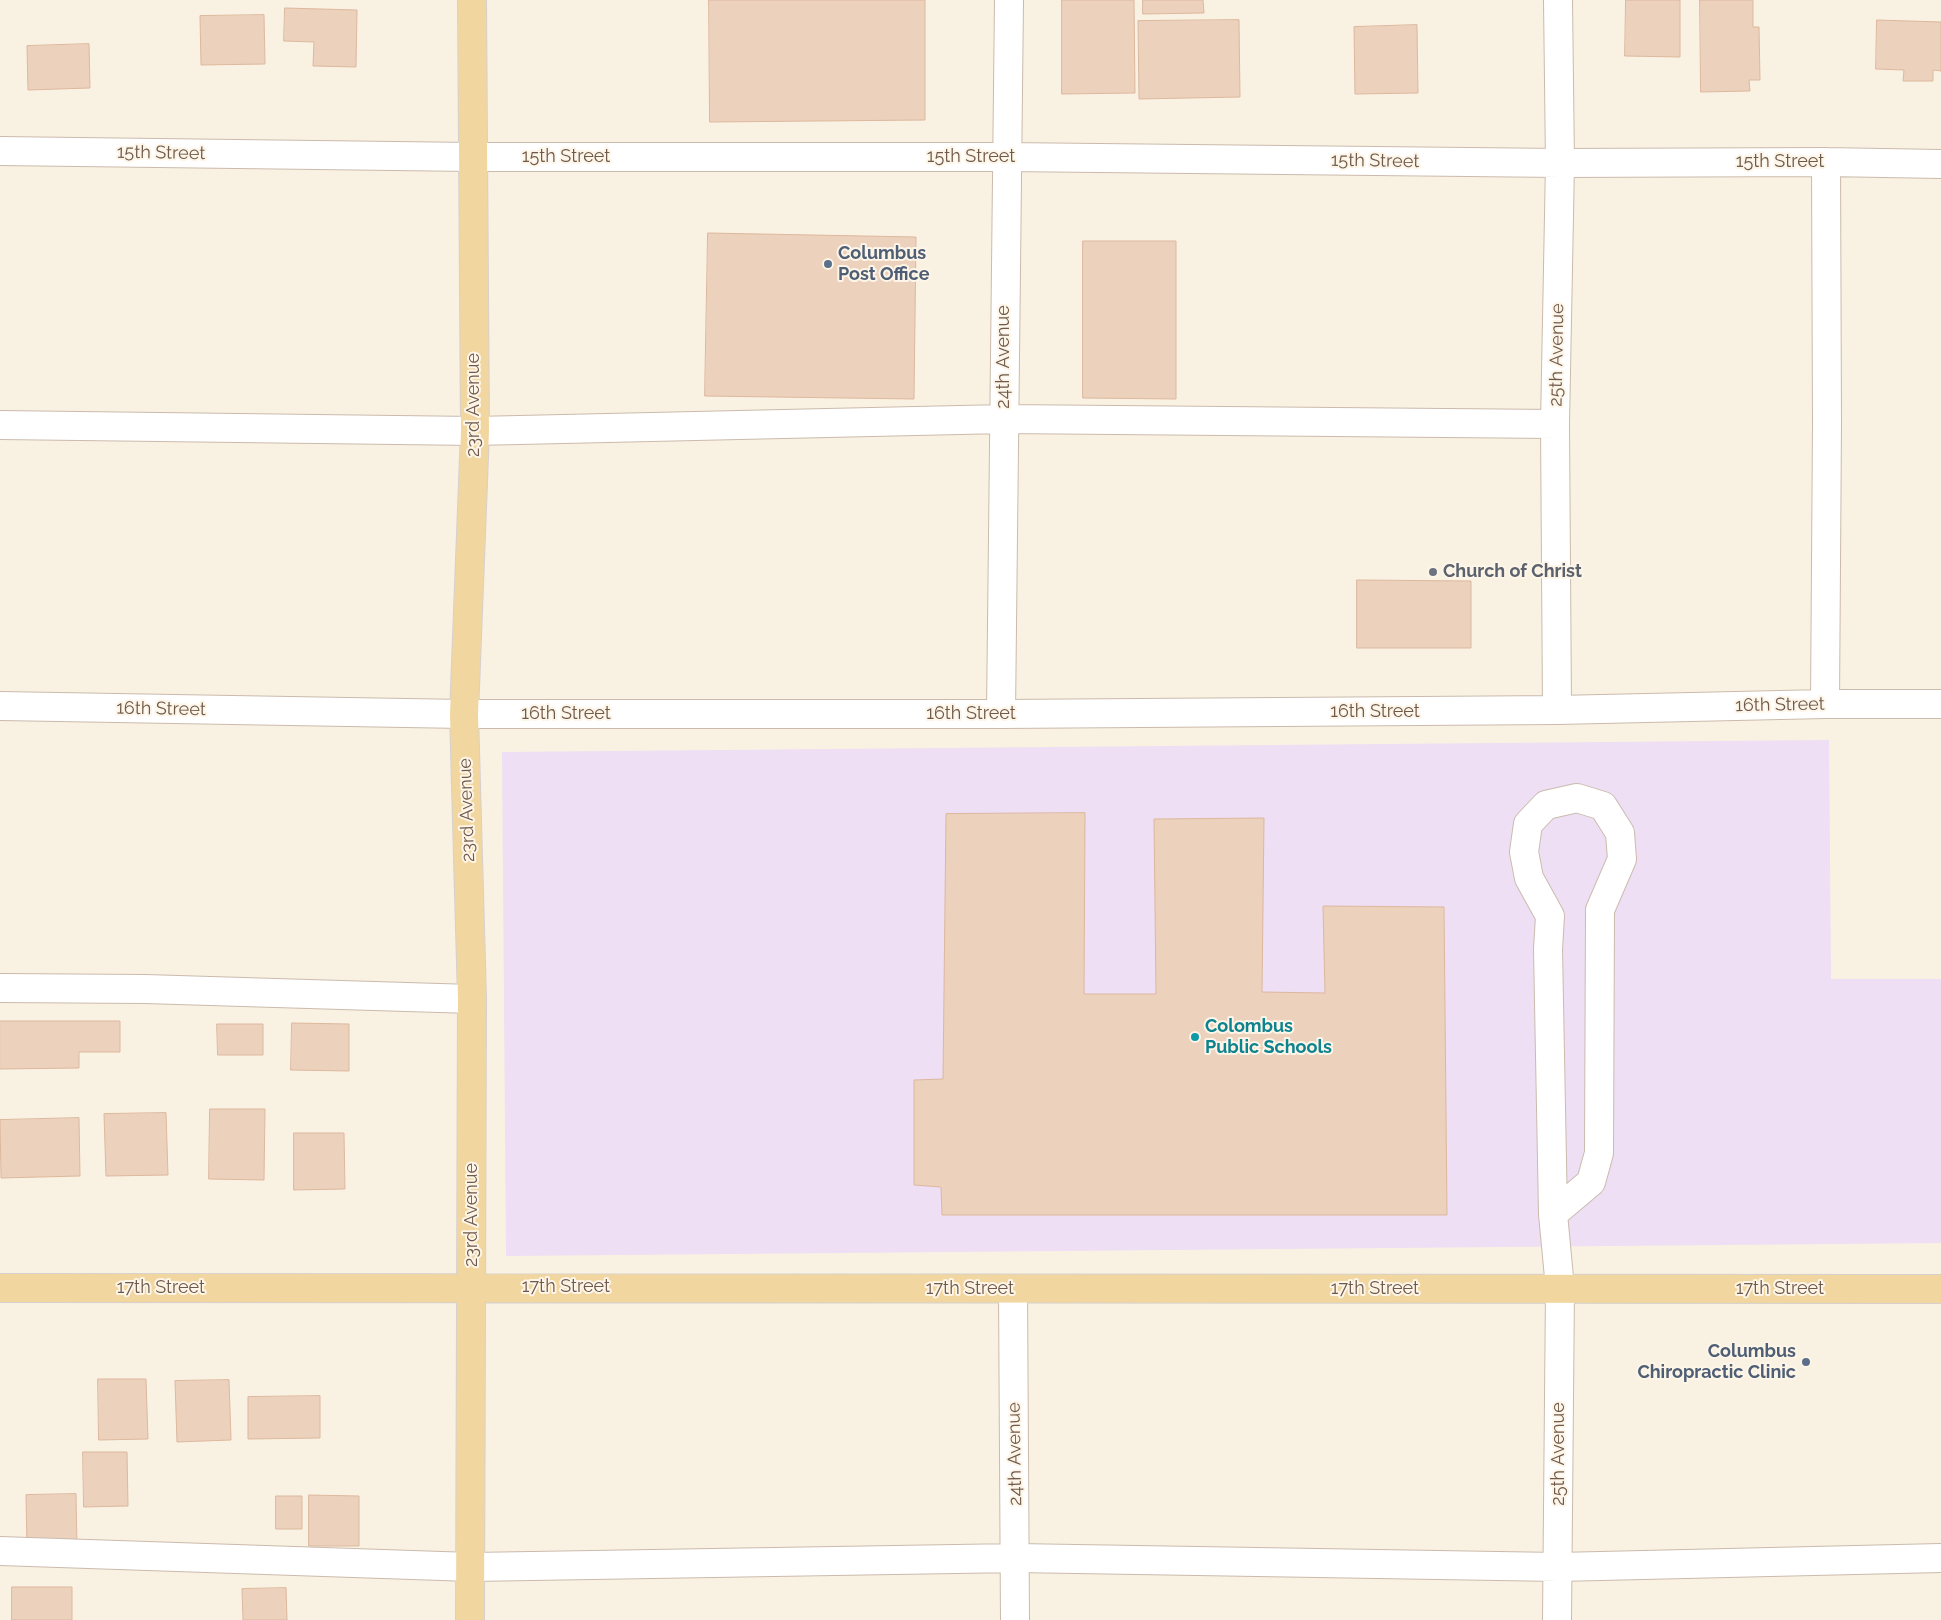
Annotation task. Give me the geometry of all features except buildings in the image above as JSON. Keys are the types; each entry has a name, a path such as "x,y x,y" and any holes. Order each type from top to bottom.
{"main road":[{"name":"23rd Avenue","path":"470,1620 472,999 464,714 475,430 472,0"},
{"name":"17th Street","path":"0,1288 1941,1289"}],"street":[{"name":"24th Avenue","path":"1001,714 1009,0"},
{"name":"25th Avenue","path":"1557,710 1555,424 1560,163 1558,0"},
{"name":"15th Street","path":"0,151 473,157 1006,157 1560,163 1826,162 1941,164"},
{"path":"1826,162 1828,424 1826,704"},
{"path":"0,424 475,430 1004,419 1555,424"},
{"name":"16th Street","path":"0,706 464,714 1001,714 1557,710 1826,704 1941,704"},
{"name":"25th Avenue","path":"1553,1214 1591,1182 1599,1153 1600,910 1622,859 1620,833 1603,806 1576,798 1546,805 1528,824 1524,852 1529,878 1550,916 1548,949 1553,1214 1560,1288 1557,1620"},
{"path":"0,988 145,989 472,999"},
{"name":"24th Avenue","path":"1013,1289 1015,1620"},
{"path":"0,1551 471,1566 1016,1558 1558,1567 1941,1558"}],"shaded area":[{"path":"1829,740 1831,979 1941,979 1941,1243 506,1256 502,752"}],"place":[{"name":"Columbus Post Office","path":"828,264"},
{"name":"Church of Christ","path":"1433,572"},
{"name":"Colombus Public Schools","path":"1195,1037"},
{"name":"Columbus Chiropractic Clinic","path":"1806,1362"}]}
